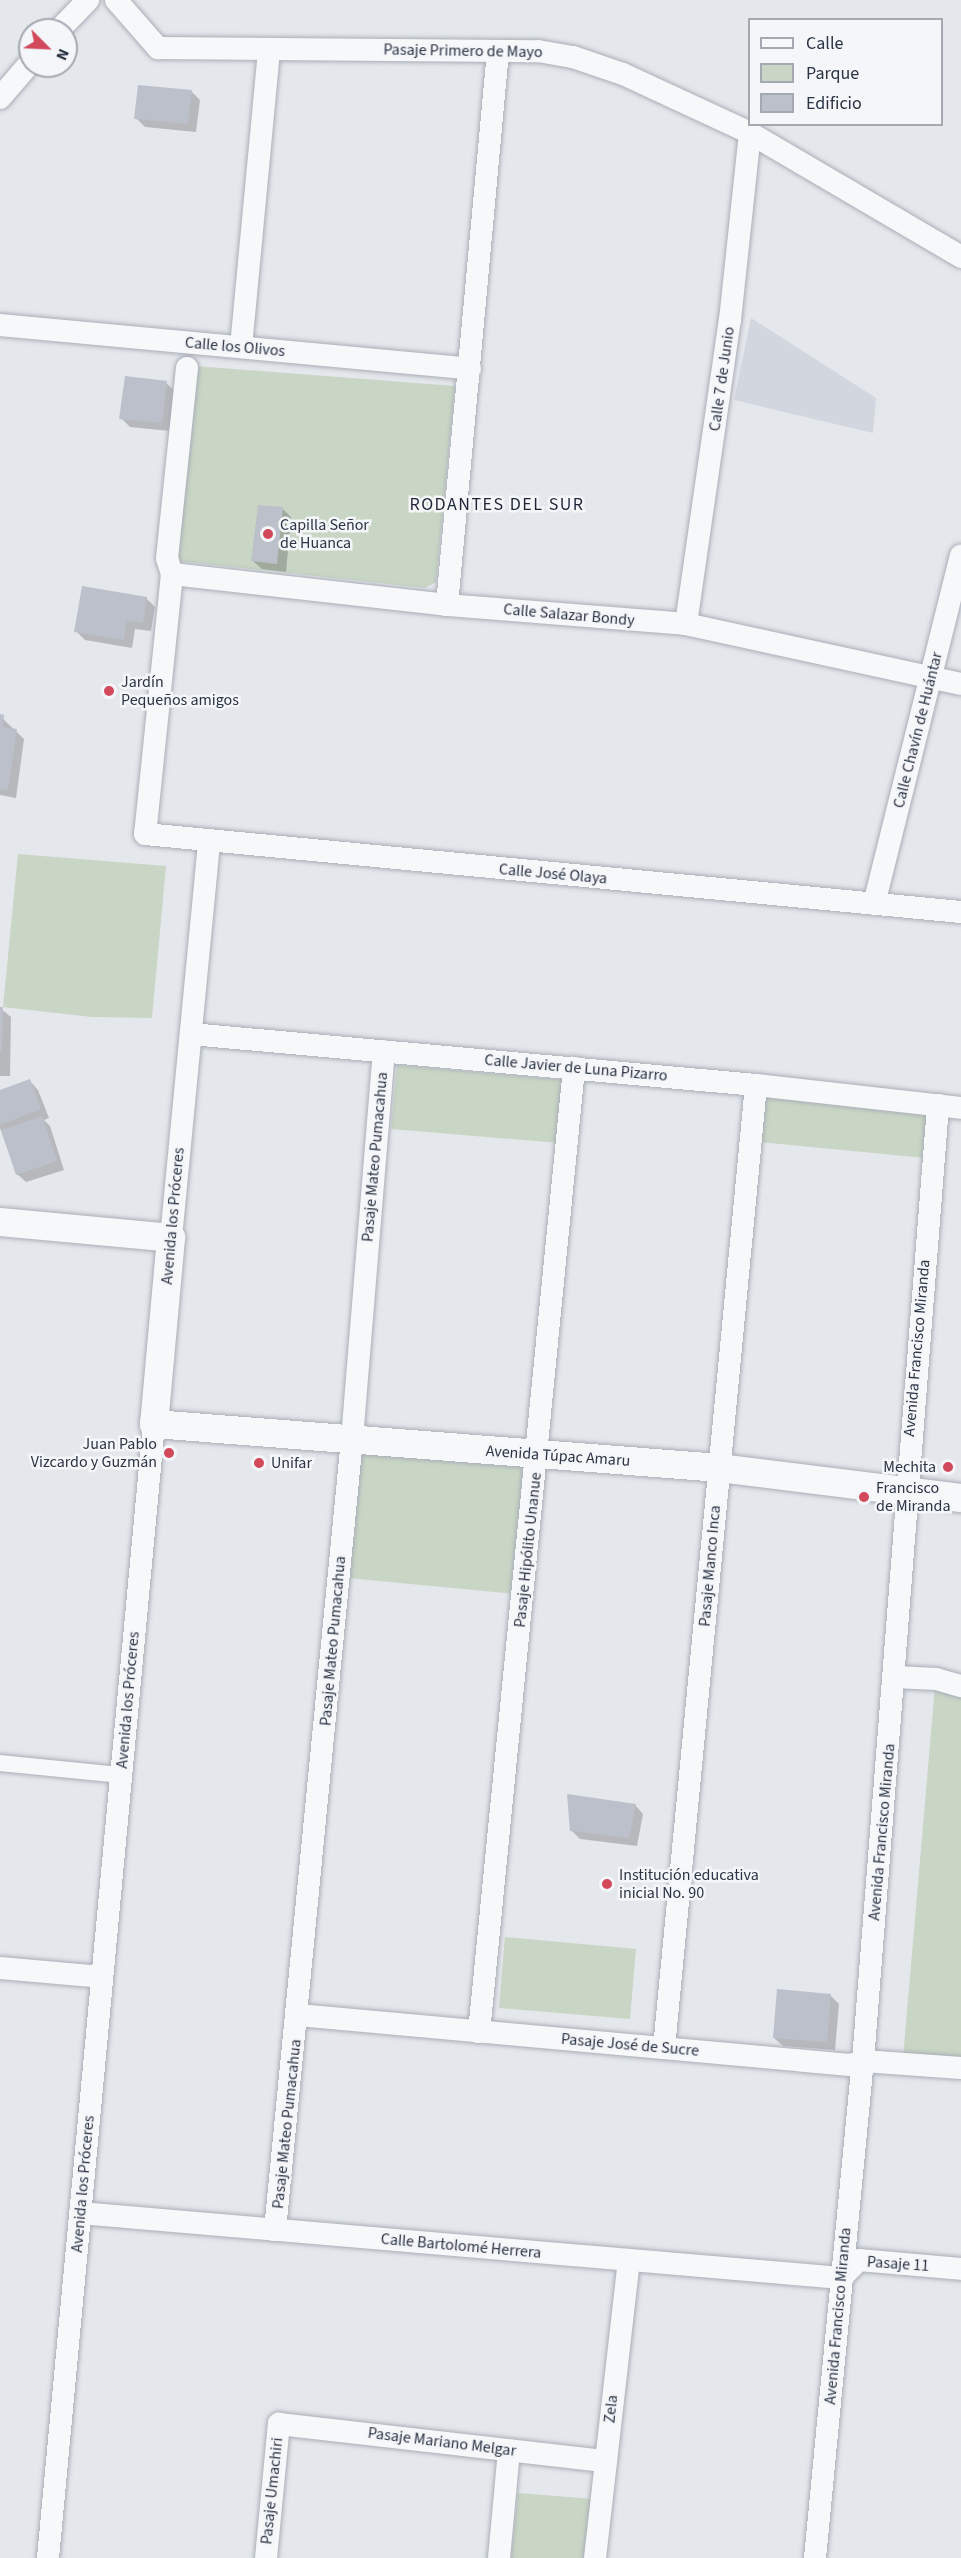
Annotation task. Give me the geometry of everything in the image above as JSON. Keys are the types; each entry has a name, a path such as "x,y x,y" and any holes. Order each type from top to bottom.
{"street":[{"path":"71,18 88,0"},
{"name":"Pasaje Primero de Mayo","path":"116,0 158,48 538,51 573,57 623,74 750,133 961,257"},
{"path":"241,347 269,49"},
{"path":"447,605 498,51"},
{"path":"0,98 18,77"},
{"name":"Calle 7 de Junio","path":"686,624 730,320 750,133"},
{"name":"Calle los Olivos","path":"0,325 470,369"},
{"path":"172,574 167,558 187,368"},
{"name":"Calle Chavín de Huántar","path":"874,904 961,556"},
{"name":"Calle Salazar Bondy","path":"172,574 447,605 686,624 930,680 961,684"},
{"name":"Calle José Olaya","path":"172,574 145,834 209,842 961,912"},
{"name":"Avenida los Próceres","path":"48,2558 209,842"},
{"name":"Calle Javier de Luna Pizarro","path":"191,1034 756,1085 961,1108"},
{"name":"Pasaje Mateo Pumacahua","path":"275,2230 298,2015 352,1439 384,1051"},
{"name":"Pasaje Hipólito Unanue","path":"479,2032 538,1455 574,1068"},
{"name":"Pasaje Manco Inca","path":"664,2048 756,1085"},
{"name":"Avenida Francisco Miranda","path":"815,2558 863,2061 909,1492 907,1461 938,1105"},
{"path":"0,1222 171,1238"},
{"name":"Avenida Túpac Amaru","path":"154,1424 720,1468 961,1498"},
{"path":"895,1677 936,1679 961,1686"},
{"path":"0,1763 121,1775"},
{"path":"0,1968 102,1977"},
{"name":"Pasaje José de Sucre","path":"298,2015 850,2065 863,2061 961,2068"},
{"name":"Calle Bartolomé Herrera","path":"80,2213 842,2278"},
{"name":"Zela","path":"595,2558 628,2260"},
{"name":"Pasaje 11","path":"842,2278 859,2260 961,2268"},
{"name":"Pasaje Mariano Melgar","path":"279,2424 606,2461"},
{"name":"Pasaje Umachiri","path":"266,2558 279,2424"},
{"path":"498,2558 509,2450"}],"shaded area":[{"path":"751,318 876,398 873,433 734,400"}],"green space":[{"path":"195,366 455,386 436,582 425,588 178,561"},
{"path":"18,854 166,866 152,1018 92,1017 3,1007"},
{"path":"397,1065 564,1080 559,1143 391,1129"},
{"path":"765,1096 929,1113 925,1158 760,1142"},
{"path":"361,1451 528,1467 515,1594 348,1578"},
{"path":"935,1686 961,1694 961,2062 903,2058"},
{"path":"505,1937 636,1949 630,2019 499,2008"},
{"path":"518,2493 593,2499 587,2558 511,2558"}],"building":[{"path":"138,85 192,90 188,124 134,119"},
{"path":"125,376 167,381 162,423 119,419"},
{"name":"Capilla Señor de Huanca","path":"258,505 283,507 277,564 251,561"},
{"path":"82,586 147,597 143,623 127,621 124,640 74,632"},
{"path":"0,714 4,715 3,727 17,729 8,790 0,789"},
{"path":"0,1007 3,1007 2,1052 0,1052"},
{"path":"30,1079 41,1109 0,1125 0,1090"},
{"path":"42,1116 57,1161 16,1175 1,1130"},
{"path":"567,1794 636,1804 629,1838 570,1831"},
{"path":"777,1989 831,1994 827,2042 773,2038"}],"place":[{"name":"Capilla Señor de Huanca","path":"268,534"},
{"name":"Jardín Pequeños amigos","path":"109,691"},
{"name":"Juan Pablo Vizcardo y Guzmán","path":"169,1453"},
{"name":"Unifar","path":"259,1463"},
{"name":"Mechita","path":"948,1467"},
{"name":"Francisco de Miranda","path":"864,1497"},
{"name":"Institución educativa inicial No. 90","path":"607,1884"}],"district":[{"name":"RODANTES DEL SUR","path":"497,505"}]}
